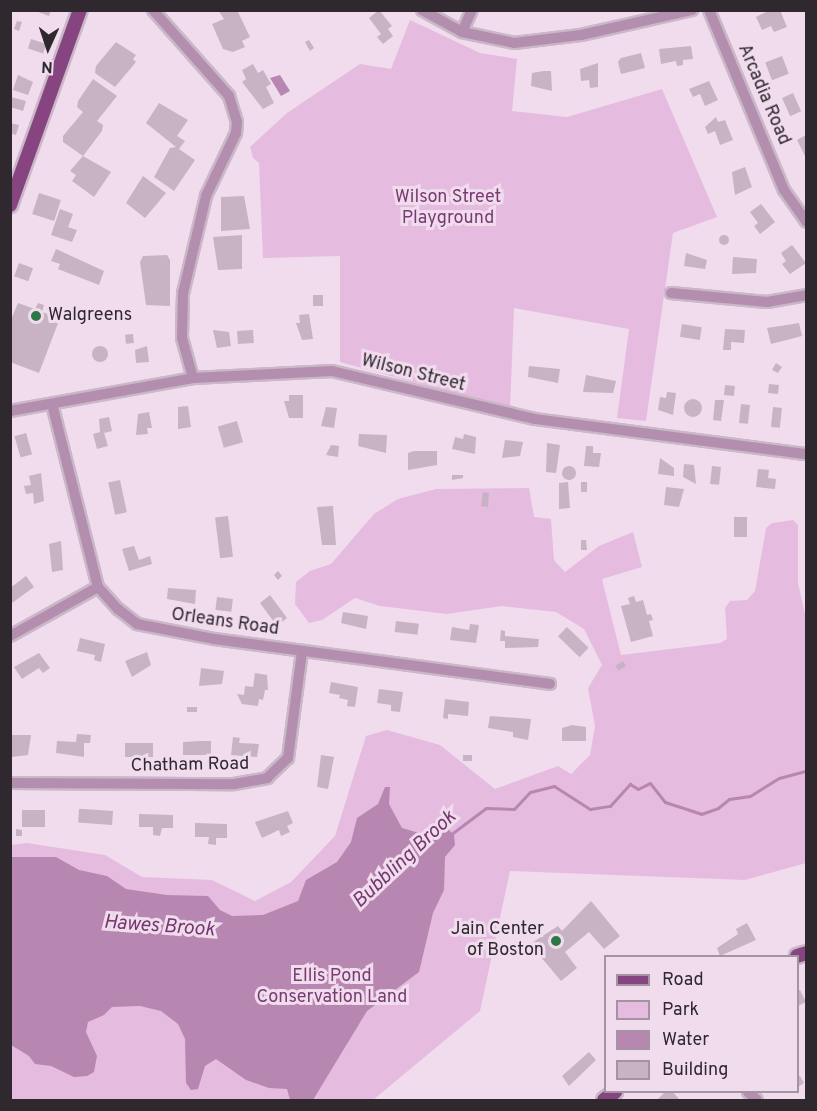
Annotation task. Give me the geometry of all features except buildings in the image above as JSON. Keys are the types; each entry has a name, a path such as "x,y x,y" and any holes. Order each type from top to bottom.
{"main road":[{"path":"10,205 80,10"}],"street":[{"path":"422,10 462,32 514,43 581,35 693,10"},
{"path":"462,32 472,10"},
{"name":"Arcadia Road","path":"710,10 784,190 807,222"},
{"path":"153,12 230,96 237,122 236,133 206,196 183,293 182,338 193,378"},
{"path":"671,294 767,302 807,295"},
{"name":"Wilson Street","path":"10,411 193,378 332,371 534,419 807,454"},
{"name":"Orleans Road","path":"52,404 98,587 118,609 152,629 550,684"},
{"path":"10,636 98,587"},
{"name":"Chatham Road","path":"10,783 234,783 267,778 288,758 302,651"}],"green space":[{"name":"Wilson Street Playground","path":"410,20 480,53 517,59 512,111 567,117 662,89 717,217 673,233 646,421 617,418 629,329 514,308 510,409 340,362 340,256 263,258 259,163 253,158 250,147 287,113 360,64 391,69"},
{"name":"Ellis Pond Conservation Land","path":"529,488 534,517 551,519 554,560 565,572 599,546 633,532 642,567 602,579 621,655 720,643 727,639 725,608 730,601 747,600 755,591 766,528 772,523 793,520 798,525 798,583 806,618 806,863 745,880 510,871 480,1011 373,1100 11,1100 10,845 27,843 105,855 142,877 212,880 255,901 291,882 335,836 366,736 387,730 440,745 495,789 558,766 571,774 590,755 595,726 588,688 602,665 584,629 556,612 502,606 447,614 380,606 355,598 322,620 309,623 295,604 296,582 310,571 331,564 374,514 398,499 436,489"}],"water":[{"path":"280,75 290,91 281,96 270,78"},
{"name":"Hawes Brook","path":"385,787 390,787 389,804 402,828 419,833 448,829 454,835 455,845 445,857 444,890 433,913 419,972 367,1011 313,1100 290,1100 287,1089 269,1088 246,1080 216,1059 205,1066 198,1089 191,1090 186,1083 185,1039 178,1024 161,1011 140,1006 112,1007 104,1015 88,1022 86,1032 97,1056 94,1072 87,1076 74,1077 51,1066 35,1064 29,1056 11,1045 11,857 56,857 79,870 107,876 126,889 167,895 208,896 220,910 232,916 263,915 298,901 306,880 337,862 351,842 357,818 378,804"}],"waterway":[{"name":"Bubbling Brook","path":"450,835 486,808 514,809 530,792 554,786 590,809 610,806 630,784 638,789 650,783 665,802 701,814 718,808 729,799 750,796 779,778 806,771"}],"place":[{"name":"Walgreens","path":"36,316"},
{"name":"Jain Center of Boston","path":"556,941"}]}
